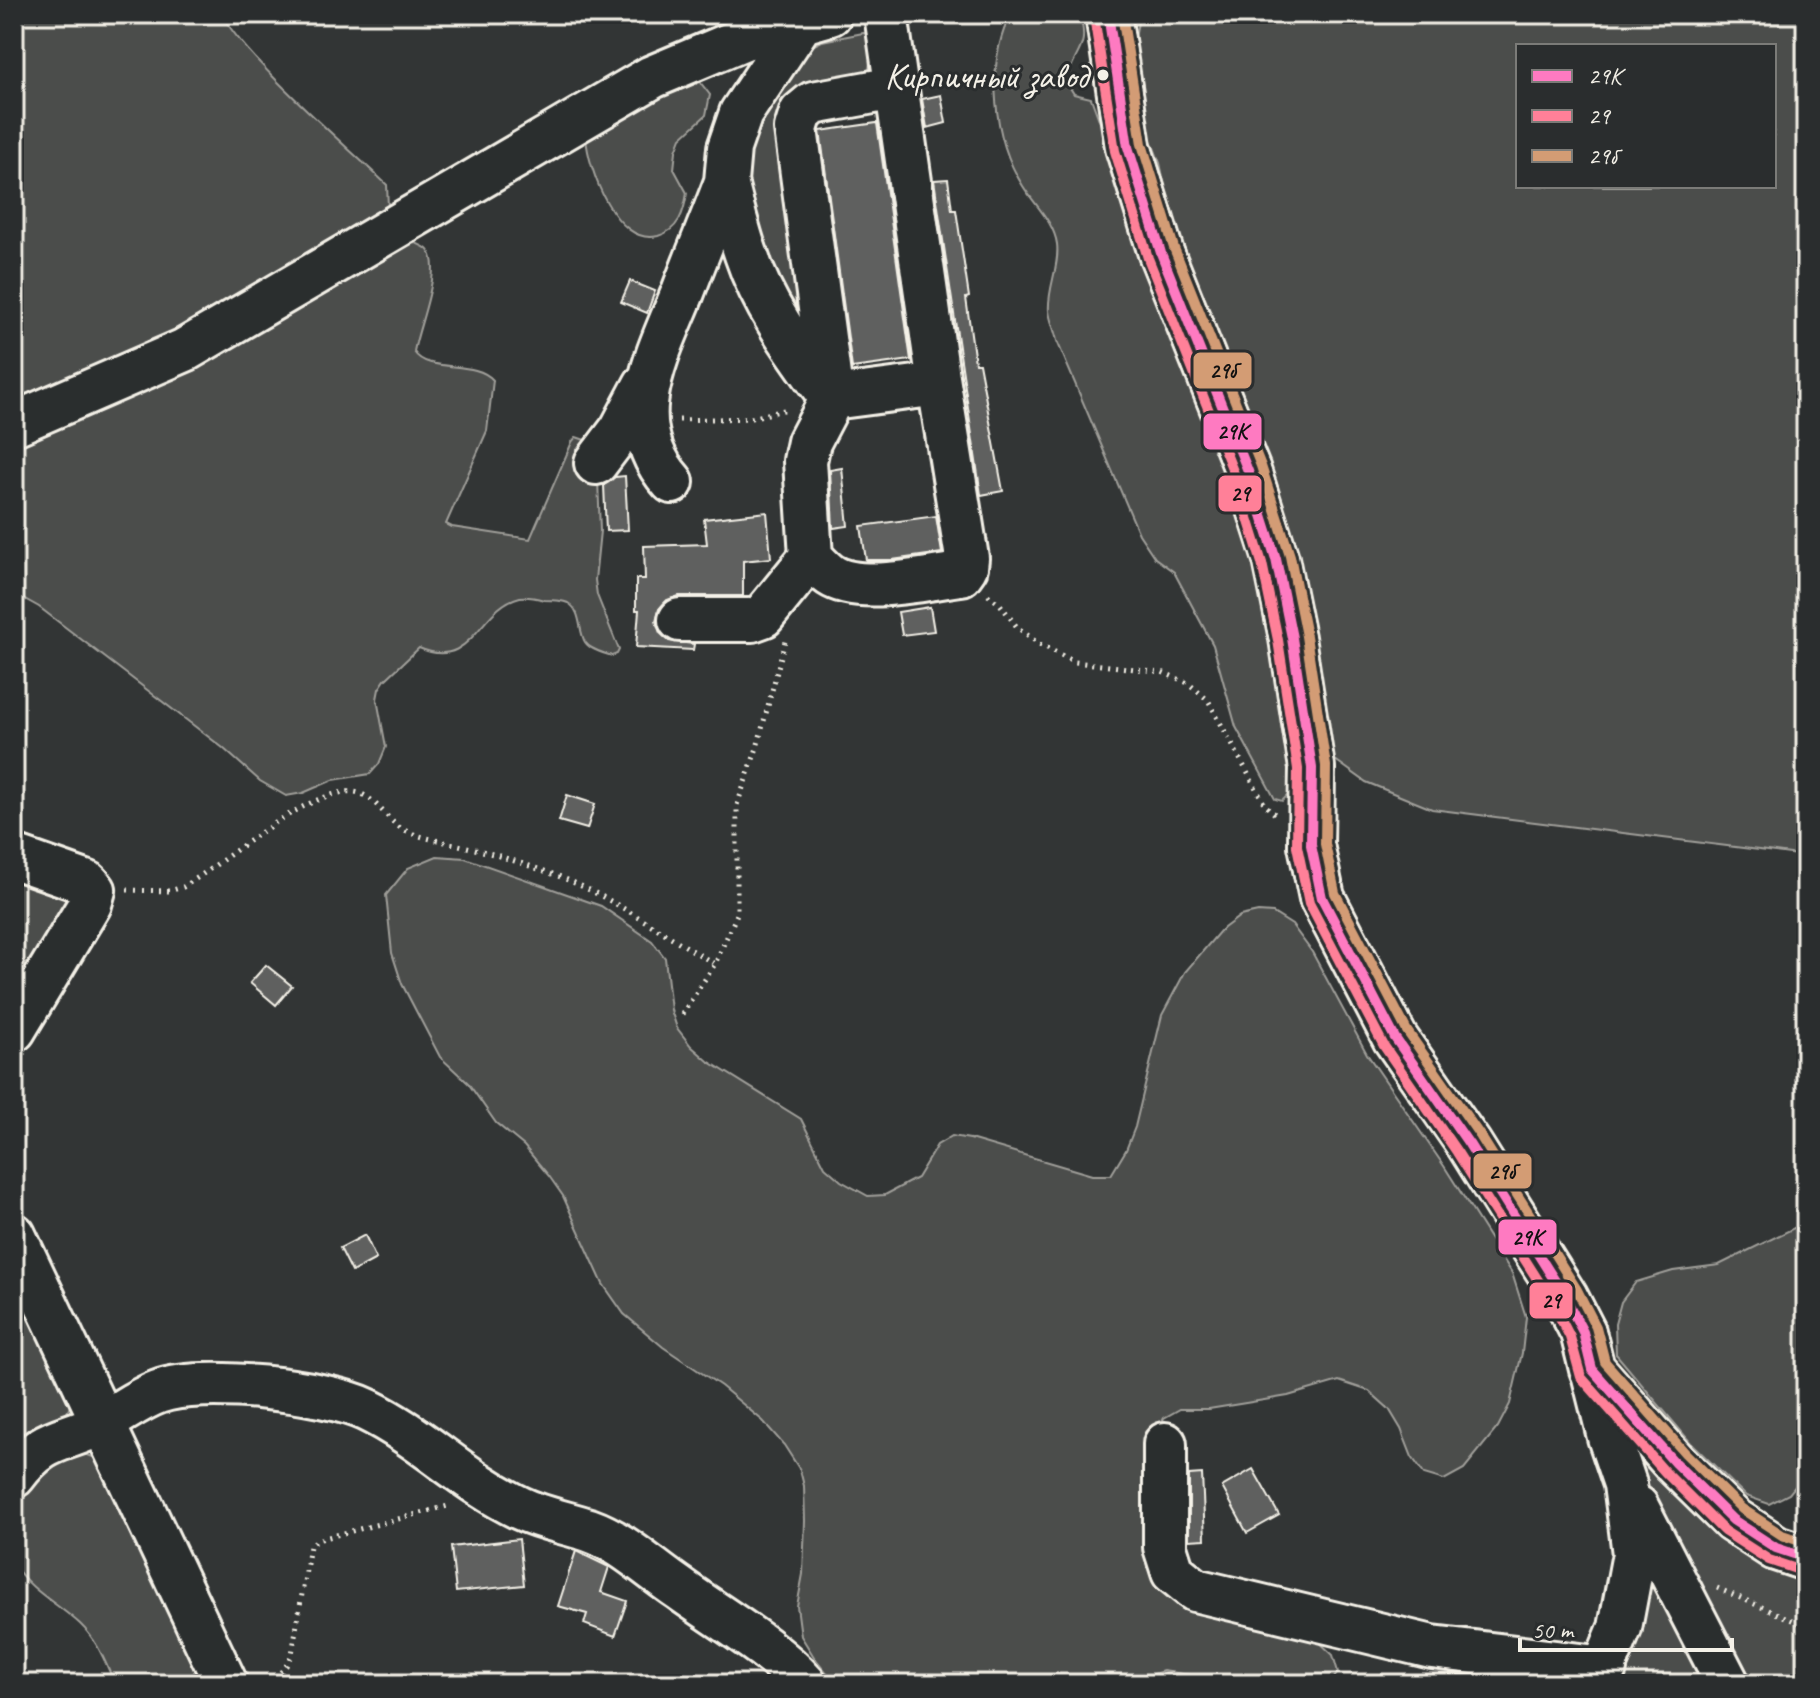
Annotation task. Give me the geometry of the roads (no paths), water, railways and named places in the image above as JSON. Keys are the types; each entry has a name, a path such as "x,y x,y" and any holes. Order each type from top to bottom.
{"main road":[{"path":"1108,14 1128,147 1161,253 1248,471 1276,559 1312,768 1311,845 1322,898 1395,1038 1469,1144 1565,1297 1583,1332 1592,1369 1675,1463 1733,1520 1776,1548 1806,1558"}],"street":[{"path":"811,557 830,575 864,585 961,574 966,567 886,14"},
{"path":"596,463 646,400 726,182 729,148 741,113 755,88 812,16"},
{"path":"14,424 185,350 652,77 745,38 812,16"},
{"path":"680,620 752,620 763,616 811,557 805,461 809,442 832,398 796,129 801,113 813,103 895,88"},
{"path":"726,182 746,256 767,303 792,344 832,398"},
{"path":"832,398 939,384"},
{"path":"646,400 650,446 658,467 672,482"},
{"path":"14,857 88,883 94,890 90,904 14,1030"},
{"path":"14,1235 226,1684"},
{"path":"1165,1444 1165,1547 1173,1572 1195,1590 1432,1647 1601,1676 1620,1628 1634,1554 1625,1484 1592,1369"},
{"path":"14,1476 28,1458 48,1443 101,1423 159,1392 191,1385 232,1384 329,1399 365,1409 484,1488 531,1513 588,1530 616,1543 764,1649 805,1684"},
{"path":"1625,1484 1728,1684"}],"place":[{"name":"Кирпичный завод","path":"1103,75"}]}
